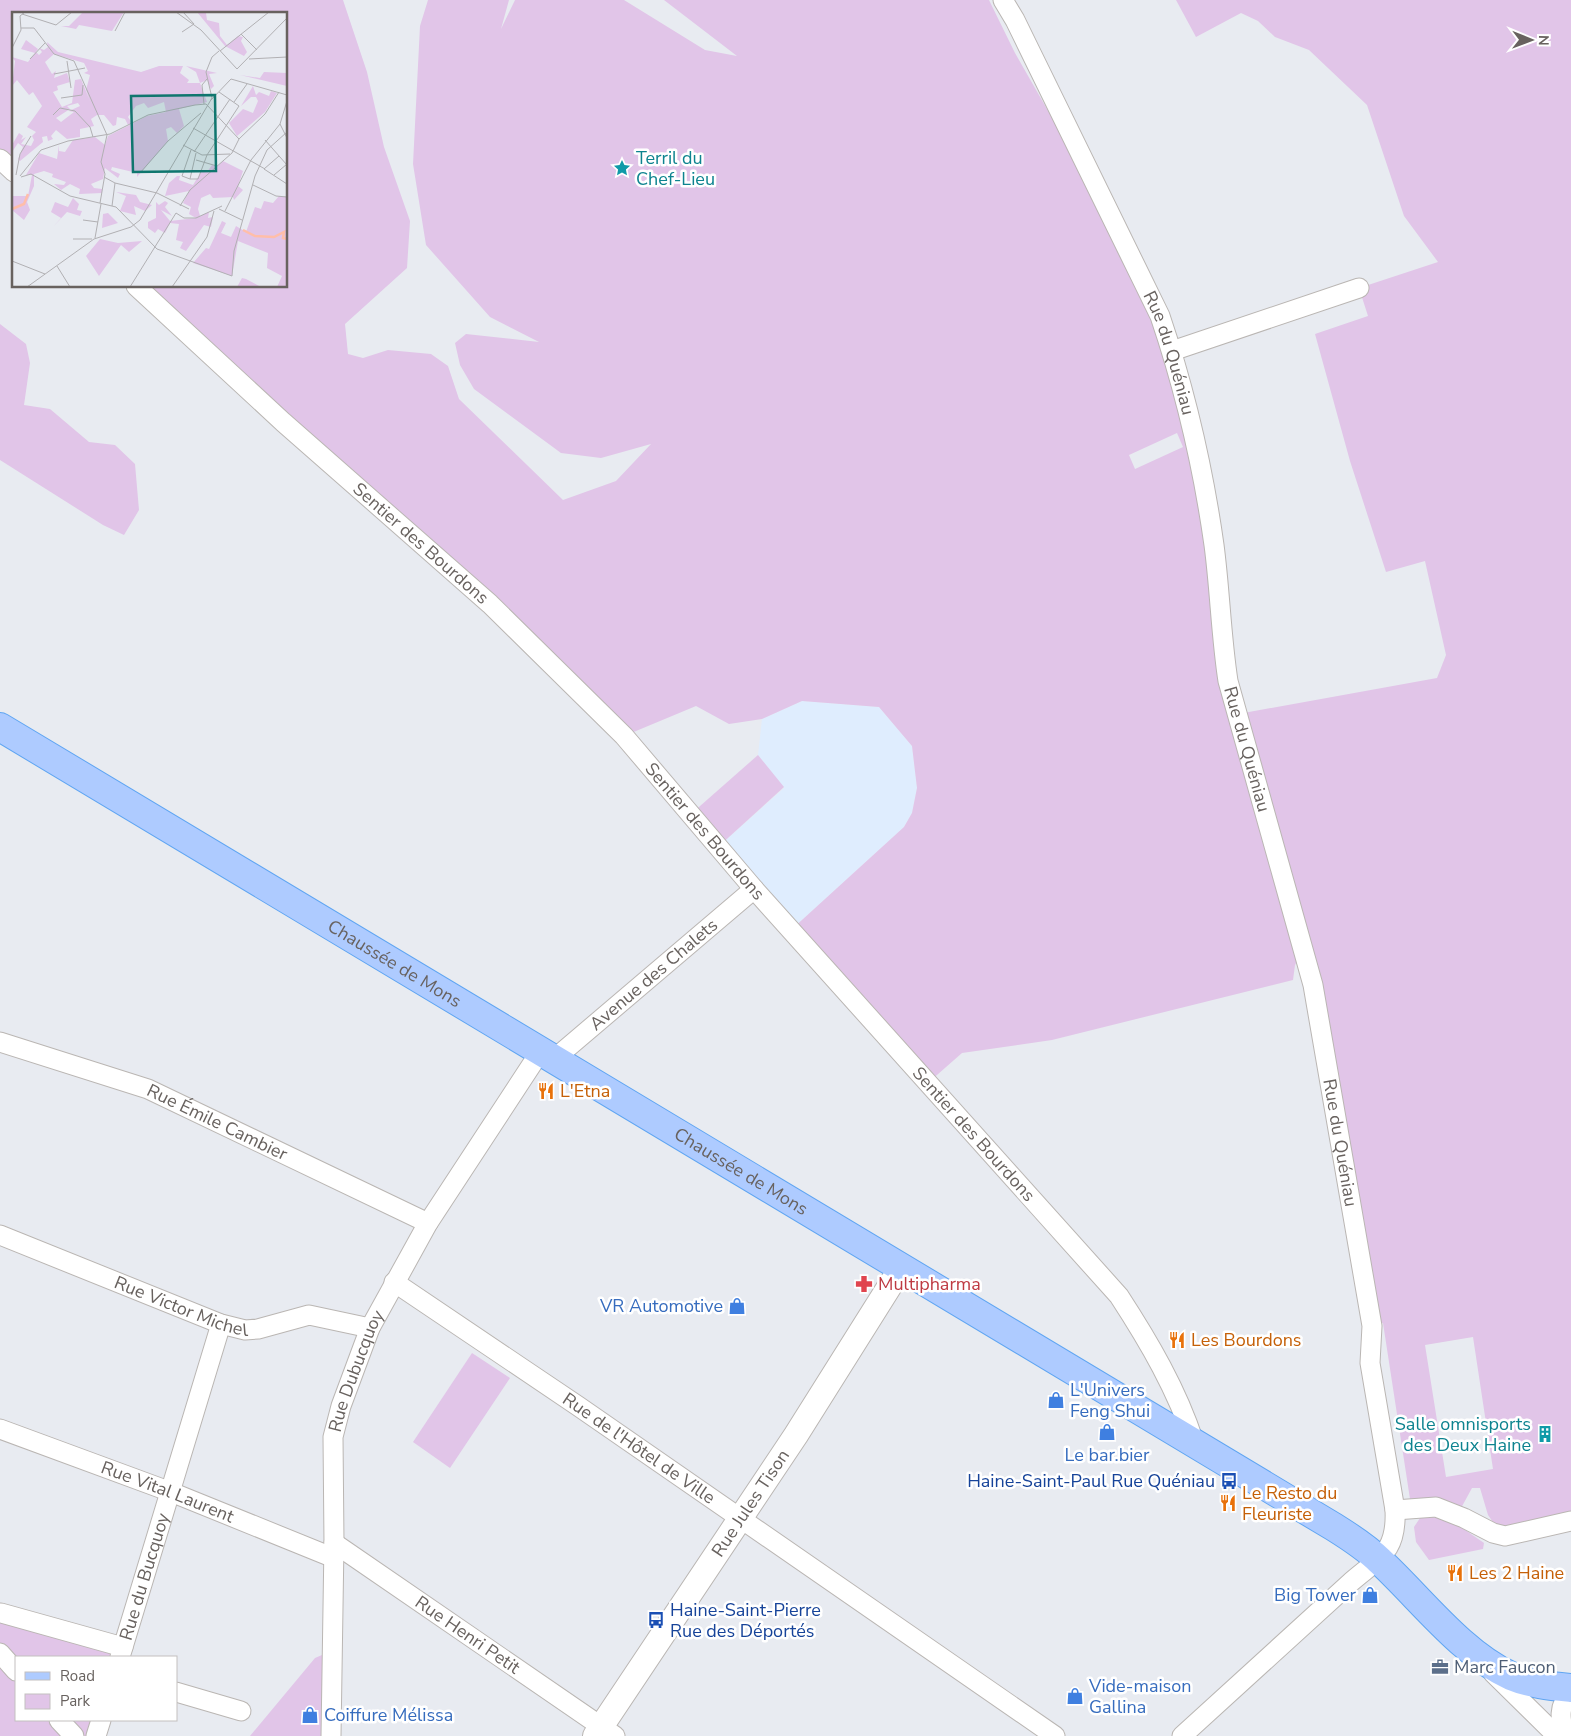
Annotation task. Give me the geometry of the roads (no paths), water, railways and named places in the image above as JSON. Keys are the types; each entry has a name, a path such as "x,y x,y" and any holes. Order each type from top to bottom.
{"main road":[{"name":"Chaussée de Mons","path":"0,727 1334,1527 1378,1559 1462,1643 1485,1660 1512,1676 1543,1685 1571,1688"}],"street":[{"name":"Rue du Quéniau","path":"1003,0 1015,20 1147,288 1172,350 1191,426 1214,546 1223,649 1228,681 1313,985 1372,1326 1370,1363 1395,1510 1396,1530 1390,1547 1378,1559"},
{"path":"0,159 12,170"},
{"name":"Sentier des Bourdons","path":"138,288 283,422 490,604 624,736 754,889 1119,1296 1146,1338 1184,1414 1194,1442"},
{"path":"1172,350 1360,288"},
{"name":"Avenue des Chalets","path":"546,1056 754,889"},
{"name":"Rue Émile Cambier","path":"0,1042 124,1080 155,1092 428,1222"},
{"name":"Rue Dubucquoy","path":"331,1736 334,1550 333,1436 348,1383 370,1328 428,1222 546,1056"},
{"name":"Rue Victor Michel","path":"0,1235 221,1324 245,1330 258,1329 309,1315 370,1328"},
{"name":"Rue Jules Tison","path":"604,1733 901,1268"},
{"name":"Rue de l'Hôtel de Ville","path":"394,1282 1055,1736"},
{"name":"Rue du Bucquoy","path":"122,1652 221,1324"},
{"name":"Rue Vital Laurent","path":"0,1429 334,1550"},
{"path":"1395,1510 1436,1507 1464,1518 1493,1533 1505,1536 1571,1521"},
{"name":"Rue Henri Petit","path":"334,1550 604,1733"},
{"path":"1182,1736 1350,1582 1378,1559"},
{"path":"1,1613 122,1652"},
{"name":"Chaussée de Mons","path":"1462,1643 1557,1736"},
{"path":"0,1653 15,1670"},
{"path":"178,1693 241,1711"},
{"path":"1566,1736 1561,1716 1562,1705 1571,1693"},
{"path":"61,1721 74,1736"},
{"path":"96,1736 101,1721"}],"place":[{"name":"Terril du Chef-Lieu","path":"622,168"},
{"name":"L'Etna","path":"546,1091"},
{"name":"Multipharma","path":"864,1284"},
{"name":"VR Automotive","path":"737,1306"},
{"name":"Les Bourdons","path":"1177,1340"},
{"name":"L'Univers Feng Shui","path":"1056,1400"},
{"name":"Le bar.bier","path":"1107,1432"},
{"name":"Salle omnisports des Deux Haine","path":"1545,1434"},
{"name":"Haine-Saint-Paul Rue Quéniau","path":"1229,1481"},
{"name":"Le Resto du Fleuriste","path":"1228,1503"},
{"name":"Les 2 Haine","path":"1455,1573"},
{"name":"Big Tower","path":"1370,1595"},
{"name":"Haine-Saint-Pierre Rue des Déportés","path":"656,1620"},
{"name":"Marc Faucon","path":"1440,1667"},
{"name":"Vide-maison Gallina","path":"1075,1696"},
{"name":"Coiffure Mélissa","path":"310,1715"}]}
